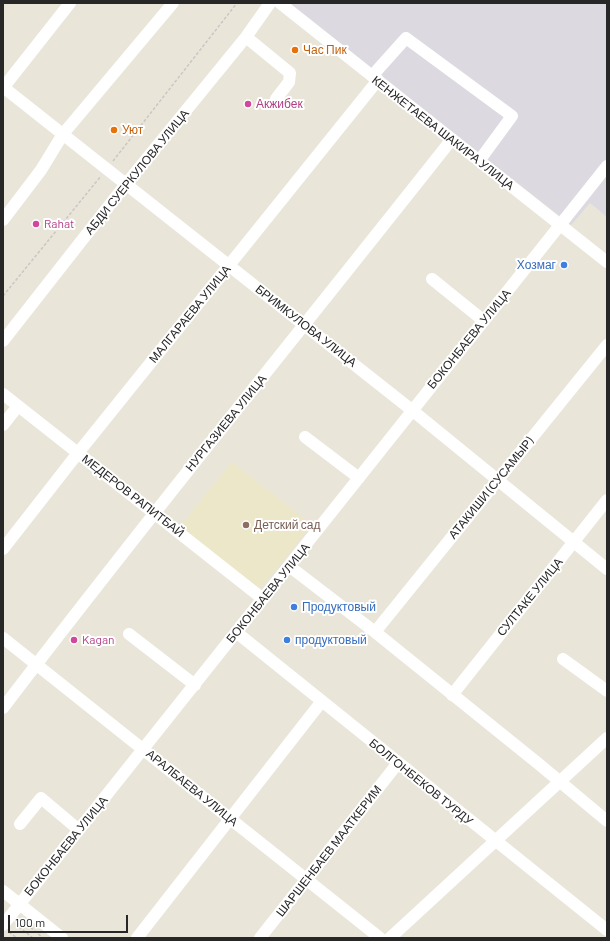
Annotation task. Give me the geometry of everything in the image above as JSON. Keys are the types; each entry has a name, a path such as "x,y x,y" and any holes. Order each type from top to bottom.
{"street":[{"path":"3,87 70,3"},
{"path":"3,220 41,170 63,134 173,3"},
{"name":"АБДИ СУЕРКУЛОВА УЛИЦА","path":"3,341 126,184 246,37 270,3"},
{"name":"КЕНЖЕТАЕВА ШАКИРА УЛИЦА","path":"280,3 607,262"},
{"path":"246,37 290,73 289,82 276,99"},
{"name":"МАЛГАРАЕВА УЛИЦА","path":"3,549 229,265 406,38 512,116 479,161"},
{"name":"БРИМКУЛОВА УЛИЦА","path":"3,87 413,411 607,569"},
{"name":"НУРГАЗИЕВА УЛИЦА","path":"3,708 153,513 305,325 452,139"},
{"name":"БОКОНБАЕВА УЛИЦА","path":"3,926 607,166"},
{"path":"432,278 484,321"},
{"name":"АТАКИШИ (СУСАМЫР)","path":"375,632 607,345"},
{"name":"МЕДЕРОВ РАПИТБАЙ","path":"3,394 263,599"},
{"path":"3,425 18,406"},
{"path":"305,437 359,478"},
{"name":"СУЛТАКЕ УЛИЦА","path":"452,694 607,500"},
{"path":"289,566 375,632 607,821"},
{"name":"БОЛГОНБЕКОВ ТУРДУ","path":"236,632 607,930"},
{"path":"129,634 195,685"},
{"name":"АРАЛБАЕВА УЛИЦА","path":"3,638 380,938"},
{"path":"563,659 607,691"},
{"path":"137,938 322,702"},
{"path":"390,938 607,738"},
{"name":"ШАРШЕНБАЕВ МААТКЕРИМ","path":"260,938 398,763"},
{"path":"20,824 41,798 79,830"},
{"path":"3,891 62,938"}],"path":[{"path":"3,296 107,169 237,3"},
{"path":"23,921 43,938"},
{"path":"19,927 33,938"}],"shaded area":[{"path":"292,3 607,3 607,217 590,203 571,225 290,5"},
{"name":"Детский сад","path":"232,462 312,525 259,590 180,526"}],"place":[{"name":"Час Пик","path":"295,50"},
{"name":"Акжибек","path":"248,104"},
{"name":"Уют","path":"114,130"},
{"name":"Rahat","path":"36,224"},
{"name":"Хозмаг","path":"564,265"},
{"name":"Детский сад","path":"246,525"},
{"name":"Продуктовый","path":"294,607"},
{"name":"Kagan","path":"74,640"},
{"name":"продуктовый","path":"287,640"}]}
